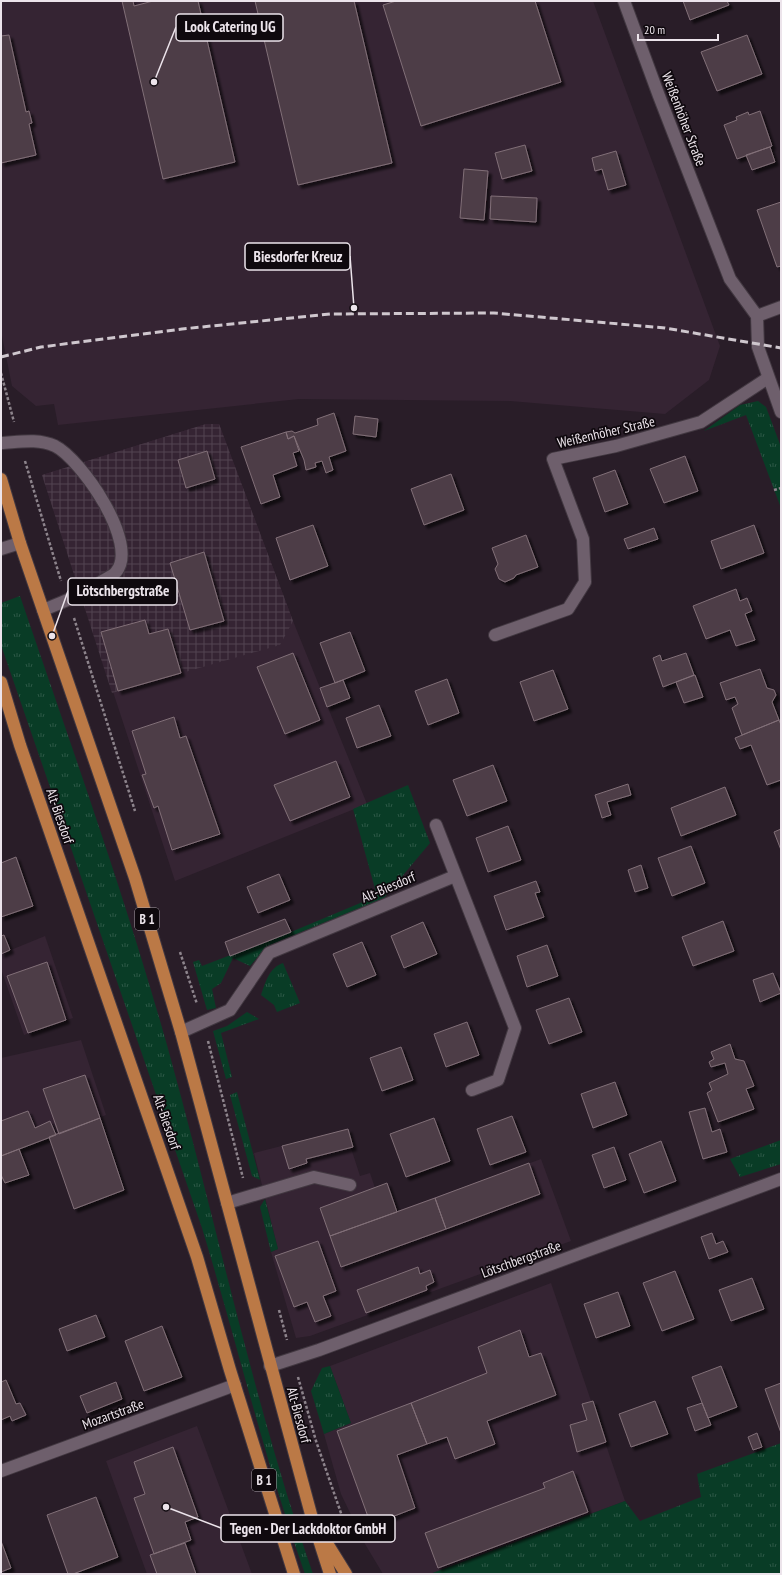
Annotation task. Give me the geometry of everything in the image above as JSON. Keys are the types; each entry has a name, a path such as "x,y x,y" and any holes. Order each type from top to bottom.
{"main road":[{"name":"Alt-Biesdorf","path":"1,479 20,543 135,878 181,1032 270,1366 312,1518 330,1574"},
{"name":"Alt-Biesdorf","path":"1,682 20,745 190,1234 294,1574"},
{"path":"312,1518 346,1574"}],"street":[{"name":"Weißenhöher Straße","path":"624,1 658,96 730,279 757,316"},
{"path":"781,307 757,316 758,347 781,412"},
{"name":"Weißenhöher Straße","path":"495,635 568,609 585,582 583,539 553,459 616,446 701,422 768,378"},
{"path":"1,442 41,441 66,452 104,501 120,542 122,558 116,572 80,595 43,610"},
{"path":"1,549 20,543"},
{"path":"436,825 515,1028 498,1080 472,1090"},
{"name":"Alt-Biesdorf","path":"181,1032 230,1010 270,953 455,876"},
{"path":"227,1203 314,1177 350,1185"},
{"name":"Lötschbergstraße","path":"270,1366 355,1337 781,1179"},
{"name":"Mozartstraße","path":"1,1470 235,1385"}],"path":[{"path":"774,490 781,488"}],"shaded area":[{"path":"1,1 593,1 720,346 709,380 665,414 510,401 299,399 58,425 54,404 36,406 12,386 1,331"},
{"path":"206,424 219,424 293,621 367,804 175,881 42,475"},
{"path":"206,424 219,424 293,621 280,645 112,693 42,475"},
{"path":"45,936 73,1018 24,1035 1,969 1,954"},
{"path":"81,1040 106,1115 1,1155 1,1058"},
{"path":"348,1129 353,1147 351,1148 360,1176 370,1173 375,1188 387,1183 397,1211 541,1159 571,1241 310,1336 296,1338 271,1252 278,1249 254,1153"},
{"path":"551,1283 625,1501 430,1574 383,1574 365,1544 341,1494 324,1434 351,1423 330,1366"},
{"path":"197,1426 252,1574 147,1574 106,1461"}],"green space":[{"path":"758,401 766,407 781,447 781,508 746,415 704,431 740,405"},
{"path":"20,596 96,819 150,988 185,1111 253,1377 313,1574 305,1574 264,1445 202,1228 1,645 1,603"},
{"path":"408,785 430,843 384,898 267,946 250,966 233,958 221,983 212,989 216,1008 207,1010 193,962 199,960 202,966 291,932 377,896 353,809"},
{"path":"283,963 300,1003 277,1012 274,1005 261,995 266,980 271,972 278,965"},
{"path":"247,1012 259,1019 221,1033 232,1077 226,1079 213,1031 227,1026"},
{"path":"237,1092 260,1180 252,1176 230,1095"},
{"path":"781,1140 781,1164 740,1177 730,1159"},
{"path":"265,1199 278,1249 271,1252 260,1207"},
{"path":"330,1366 351,1423 324,1434 311,1391 322,1368"},
{"path":"781,1443 781,1574 430,1574 625,1501 640,1521 701,1497 697,1474"}],"building":[{"path":"122,1 133,1 134,6 153,1 198,1 235,162 163,179"},
{"path":"255,1 354,1 392,163 298,185"},
{"path":"396,1 535,1 561,82 421,126 383,5"},
{"path":"683,1 727,1 729,5 690,20"},
{"path":"9,35 26,112 29,111 32,123 29,124 36,155 1,163 1,36"},
{"path":"747,35 762,74 717,91 701,52"},
{"path":"760,111 772,146 737,159 724,125 737,120 736,117 748,112 749,115"},
{"path":"525,145 532,171 502,179 495,153"},
{"path":"770,147 775,162 752,170 746,155"},
{"path":"616,151 626,185 608,190 602,169 595,171 592,158"},
{"path":"464,169 488,171 484,220 460,218"},
{"path":"491,196 537,198 536,222 490,219"},
{"path":"781,202 781,266 777,267 757,210"},
{"path":"334,413 346,451 329,457 333,470 326,473 322,461 315,463 316,467 306,470 304,460 294,436 288,439 286,432 292,431 295,433 318,425 317,419"},
{"path":"355,416 378,419 376,437 353,434"},
{"path":"286,432 288,439 294,436 299,451 293,453 297,466 273,475 280,497 261,504 241,447"},
{"path":"207,451 215,479 186,488 178,460"},
{"path":"685,456 698,491 664,503 650,469"},
{"path":"615,470 628,504 605,512 593,478"},
{"path":"451,474 464,510 424,525 411,489"},
{"path":"313,525 328,566 290,580 276,538"},
{"path":"754,525 764,553 721,569 711,541"},
{"path":"654,528 658,539 628,549 624,539"},
{"path":"526,535 538,567 516,575 514,578 505,582 499,579 495,569 498,564 492,548"},
{"path":"204,552 224,621 190,630 170,563"},
{"path":"736,589 740,601 747,598 752,611 745,614 755,640 736,646 730,630 706,639 693,606"},
{"path":"145,620 149,634 168,629 181,673 118,691 101,632"},
{"path":"350,632 365,671 335,683 320,643"},
{"path":"293,653 320,720 285,734 257,667"},
{"path":"686,653 694,675 663,687 653,658 660,655 662,661"},
{"path":"760,669 767,688 774,690 776,695 772,702 779,720 742,735 732,708 738,704 735,697 726,700 720,683"},
{"path":"553,670 568,709 534,721 520,682"},
{"path":"695,675 703,697 684,703 676,682"},
{"path":"447,679 459,713 428,725 415,691"},
{"path":"343,680 350,698 327,707 320,688"},
{"path":"379,705 391,736 357,748 346,718"},
{"path":"174,717 180,738 186,736 220,834 172,850 158,806 154,808 142,775 146,774 132,731"},
{"path":"779,720 781,725 781,780 767,785 751,745 740,749 735,738"},
{"path":"336,761 350,797 290,821 274,785"},
{"path":"493,765 507,801 467,816 453,780"},
{"path":"628,784 631,795 607,802 611,815 602,818 595,795"},
{"path":"725,787 736,815 681,836 671,808"},
{"path":"508,826 521,860 488,872 476,838"},
{"path":"781,829 781,850 774,832"},
{"path":"691,846 705,883 672,896 658,858"},
{"path":"16,857 33,906 1,917 1,863"},
{"path":"641,865 648,888 635,892 628,870"},
{"path":"279,874 290,900 258,913 247,887"},
{"path":"536,881 540,892 535,893 544,917 506,930 494,896"},
{"path":"285,919 291,932 230,956 225,942"},
{"path":"723,921 734,951 693,966 682,937"},
{"path":"423,922 437,954 404,968 391,936"},
{"path":"4,935 10,950 1,954 1,936"},
{"path":"362,942 376,975 347,987 333,954"},
{"path":"547,945 558,976 527,987 517,956"},
{"path":"47,962 66,1020 28,1033 7,976"},
{"path":"773,973 781,993 760,1002 753,980"},
{"path":"569,998 582,1032 549,1044 536,1010"},
{"path":"467,1022 479,1055 446,1067 434,1034"},
{"path":"730,1044 735,1059 744,1061 754,1086 746,1089 754,1109 718,1122 707,1093 712,1090 709,1083 728,1074 725,1063 711,1067 709,1062 714,1059 711,1052"},
{"path":"401,1047 413,1080 382,1091 370,1058"},
{"path":"85,1075 100,1118 59,1134 43,1089"},
{"path":"615,1082 627,1115 593,1128 581,1094"},
{"path":"705,1108 712,1132 720,1129 727,1152 703,1159 689,1112"},
{"path":"28,1111 35,1128 50,1121 56,1135 1,1156 1,1121"},
{"path":"512,1116 526,1152 490,1165 477,1129"},
{"path":"100,1118 124,1190 74,1209 49,1137"},
{"path":"434,1118 450,1161 406,1177 390,1134"},
{"path":"348,1129 353,1147 306,1159 307,1163 289,1169 282,1146"},
{"path":"661,1141 676,1181 644,1193 629,1154"},
{"path":"614,1147 626,1180 604,1188 592,1155"},
{"path":"19,1149 29,1175 5,1183 1,1175 1,1156"},
{"path":"529,1163 540,1194 446,1229 435,1198"},
{"path":"387,1183 397,1212 330,1236 320,1208"},
{"path":"435,1198 446,1229 341,1267 330,1236"},
{"path":"712,1233 716,1244 723,1241 728,1252 709,1259 701,1237"},
{"path":"318,1241 336,1291 323,1296 331,1316 315,1322 307,1302 294,1307 275,1256"},
{"path":"418,1267 420,1274 430,1270 434,1282 426,1286 427,1290 366,1313 357,1290"},
{"path":"675,1271 694,1319 662,1331 643,1283"},
{"path":"752,1278 764,1309 731,1321 719,1290"},
{"path":"618,1292 630,1326 596,1338 584,1304"},
{"path":"96,1315 105,1337 67,1351 59,1329"},
{"path":"162,1326 182,1377 144,1391 125,1341"},
{"path":"520,1330 529,1357 541,1353 556,1395 487,1421 495,1444 455,1459 447,1437 427,1444 411,1403 487,1373 478,1347"},
{"path":"721,1366 737,1407 708,1418 692,1377"},
{"path":"6,1380 16,1404 20,1403 26,1415 12,1421 10,1416 1,1420 1,1382"},
{"path":"116,1382 122,1399 87,1413 80,1396"},
{"path":"781,1383 781,1433 765,1389"},
{"path":"593,1401 606,1442 577,1452 570,1425 587,1420 582,1404"},
{"path":"655,1401 668,1434 631,1447 619,1414"},
{"path":"411,1403 427,1444 397,1455 415,1508 371,1525 337,1431"},
{"path":"702,1403 711,1425 695,1431 687,1408"},
{"path":"757,1433 762,1447 753,1450 748,1437"},
{"path":"173,1447 198,1517 185,1522 191,1540 154,1554 134,1498 145,1494 134,1462"},
{"path":"573,1471 588,1512 438,1568 425,1533 545,1488 543,1483"},
{"path":"96,1497 118,1557 73,1574 68,1574 47,1515"},
{"path":"1,1541 11,1568 1,1572"},
{"path":"185,1543 196,1574 157,1574 150,1555"}],"railway":[{"path":"1,357 41,347 182,329 330,314 494,313 665,328 781,348"}],"place":[{"name":"Look Catering UG","path":"154,82"},
{"name":"Biesdorfer Kreuz","path":"354,308"},
{"name":"Lötschbergstraße","path":"52,636"},
{"name":"Tegen - Der Lackdoktor GmbH","path":"166,1507"}]}
